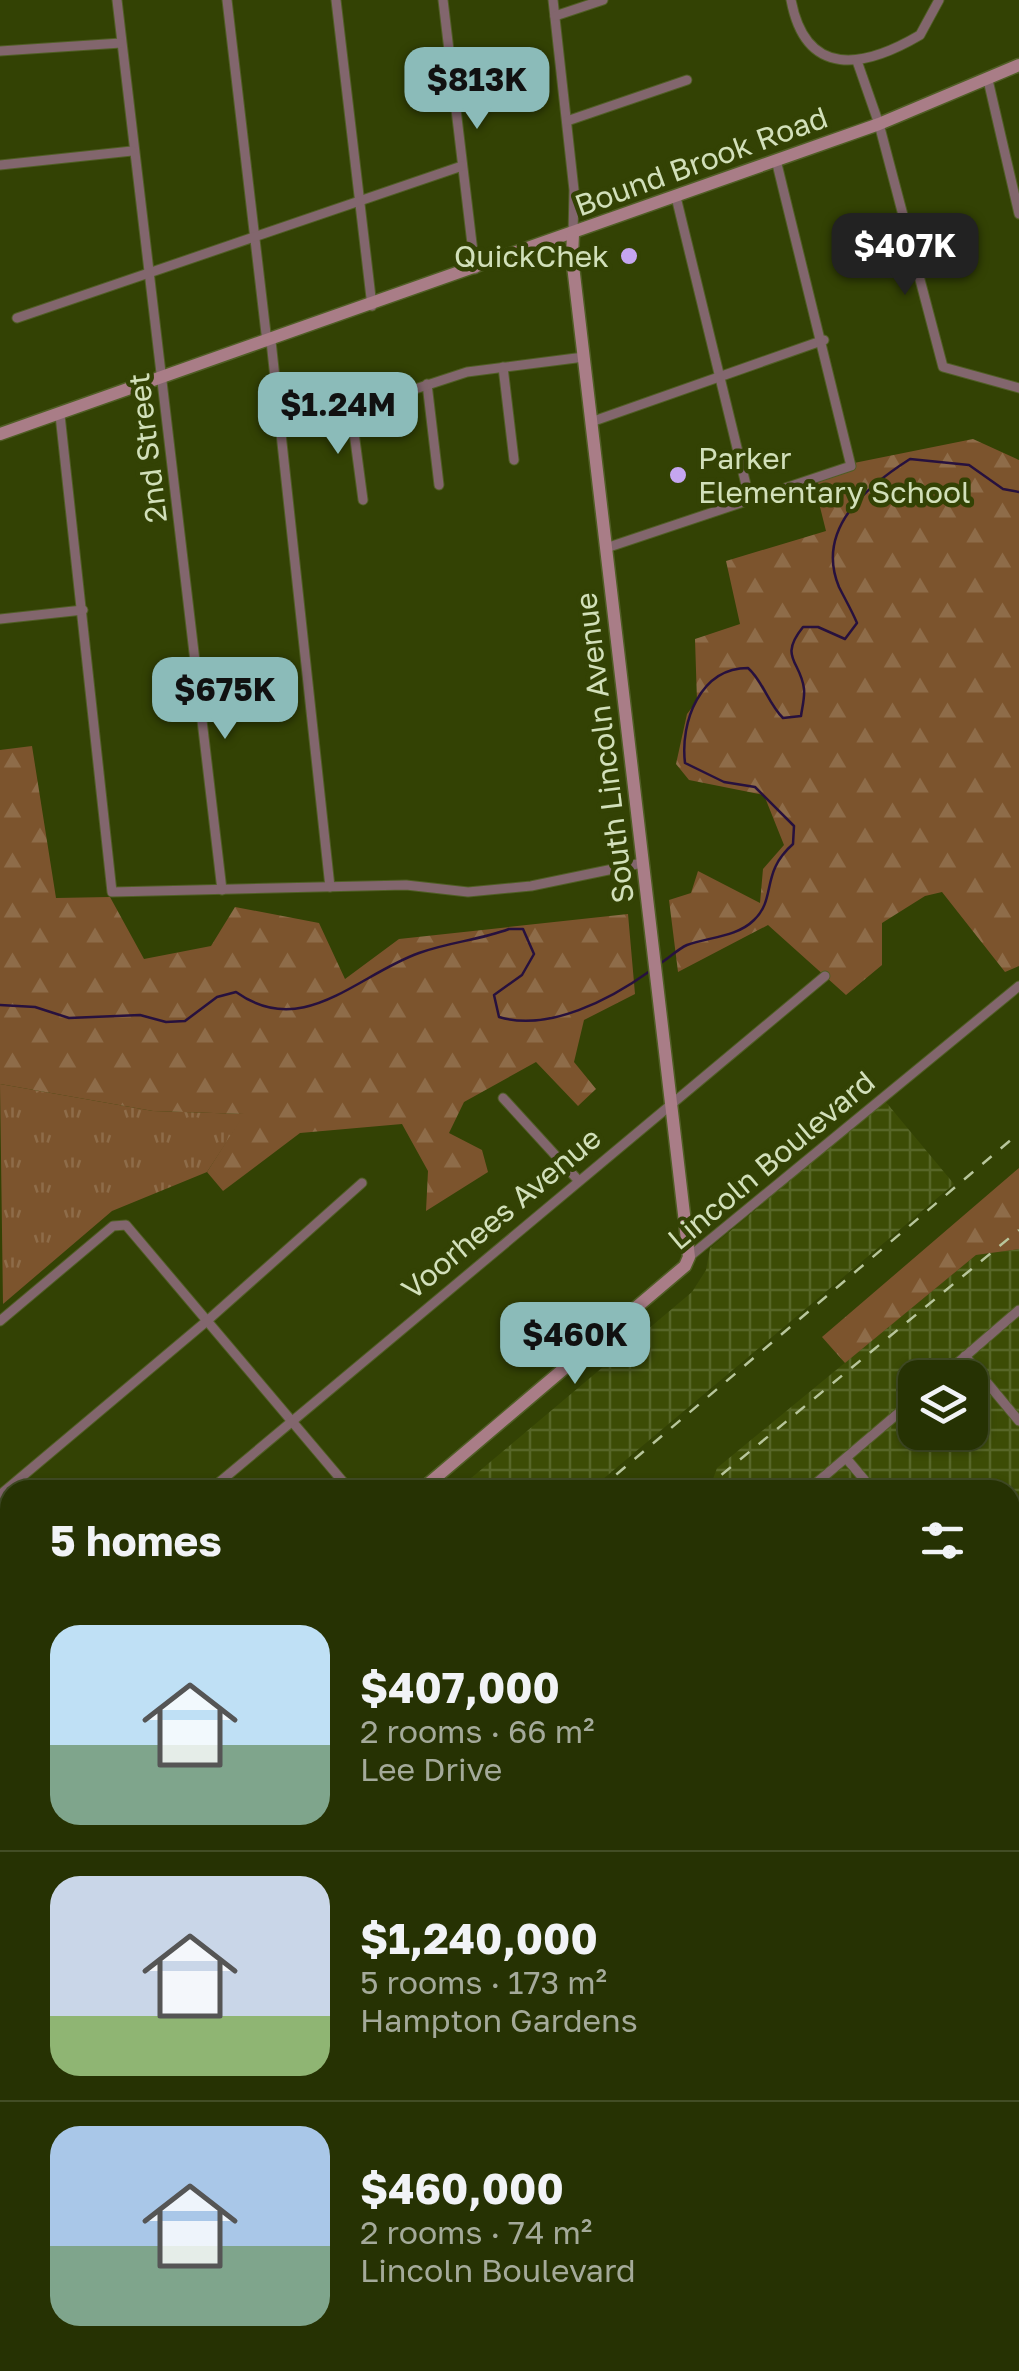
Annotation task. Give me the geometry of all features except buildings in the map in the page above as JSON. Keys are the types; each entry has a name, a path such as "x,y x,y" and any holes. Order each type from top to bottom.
{"street":[{"name":"2nd Street","path":"117,0 222,890"},
{"path":"227,0 330,887"},
{"path":"336,0 372,306"},
{"path":"442,0 475,269"},
{"path":"553,0 567,122 573,234"},
{"path":"555,16 603,0"},
{"path":"791,0 806,42 832,59 858,60 920,35 939,0"},
{"path":"0,51 122,43"},
{"path":"858,60 944,367 1019,388"},
{"name":"Bound Brook Road","path":"0,434 372,306 879,124 1019,65"},
{"path":"567,122 687,80"},
{"path":"988,80 1019,214"},
{"path":"0,166 132,151"},
{"path":"606,548 851,466 824,340 776,160"},
{"path":"17,318 462,166"},
{"path":"676,197 750,498"},
{"name":"South Lincoln Avenue","path":"573,234 572,257 688,1257"},
{"path":"592,422 824,340"},
{"path":"363,500 351,410 427,384 503,366 584,358"},
{"path":"503,366 514,460"},
{"path":"427,384 439,485"},
{"path":"60,414 112,892 406,885 468,892 531,886 642,863"},
{"path":"0,620 83,610"},
{"name":"Voorhees Avenue","path":"222,1480 825,976"},
{"name":"Lincoln Boulevard","path":"432,1480 685,1266 688,1257 1019,986"},
{"path":"503,1098 578,1180"},
{"path":"17,1480 208,1320 362,1183"},
{"path":"0,1321 113,1226 123,1223 342,1480"},
{"path":"960,1360 1019,1310"},
{"path":"965,1356 1019,1421"},
{"path":"820,1480 898,1414"},
{"path":"846,1458 865,1480"}],"shaded area":[{"path":"885,1101 954,1184 602,1480 469,1480 692,1292 706,1270 710,1248"},
{"path":"1019,1249 1019,1480 713,1480 717,1468 976,1255"}],"green space":[{"path":"973,439 1019,460 1019,966 1005,972 942,892 925,896 882,923 882,965 846,995 768,925 678,972 669,900 691,893 698,871 760,903 763,869 784,845 764,795 689,780 676,764 687,714 697,701 695,639 740,624 726,561 826,531 814,483 839,466"},
{"path":"32,746 56,898 110,897 144,959 211,946 235,907 319,923 345,979 399,939 628,914 635,994 584,1020 574,1062 596,1089 578,1106 536,1062 464,1102 449,1133 482,1150 488,1172 426,1211 428,1171 402,1124 300,1133 223,1191 207,1172 244,1114 153,1111 0,1084 0,750"},
{"path":"0,1084 153,1111 245,1114 207,1172 112,1211 3,1304"},
{"path":"1019,1168 1019,1249 976,1255 845,1363 822,1337"}],"waterway":[{"path":"661,963 687,945 731,933 754,920 765,903 776,865 793,844 794,826 755,787 724,782 685,763 690,715 706,687 731,670 748,668 783,718 801,716 804,689 792,653 796,637 803,627 818,627 845,639 857,623 833,566 839,528 862,497 910,459 969,465 1003,489 1019,492"},
{"path":"0,1005 35,1007 69,1018 140,1015 166,1022 185,1021 217,997 236,992 261,1005 307,1007 419,953 509,929 523,929 534,954 522,975 494,995 499,1017 538,1020 579,1010 650,971"}],"railway":[{"path":"610,1480 1019,1133"},
{"path":"715,1480 1019,1230"}],"place":[{"name":"QuickChek","path":"629,256"},
{"name":"Parker Elementary School","path":"678,475"}]}
